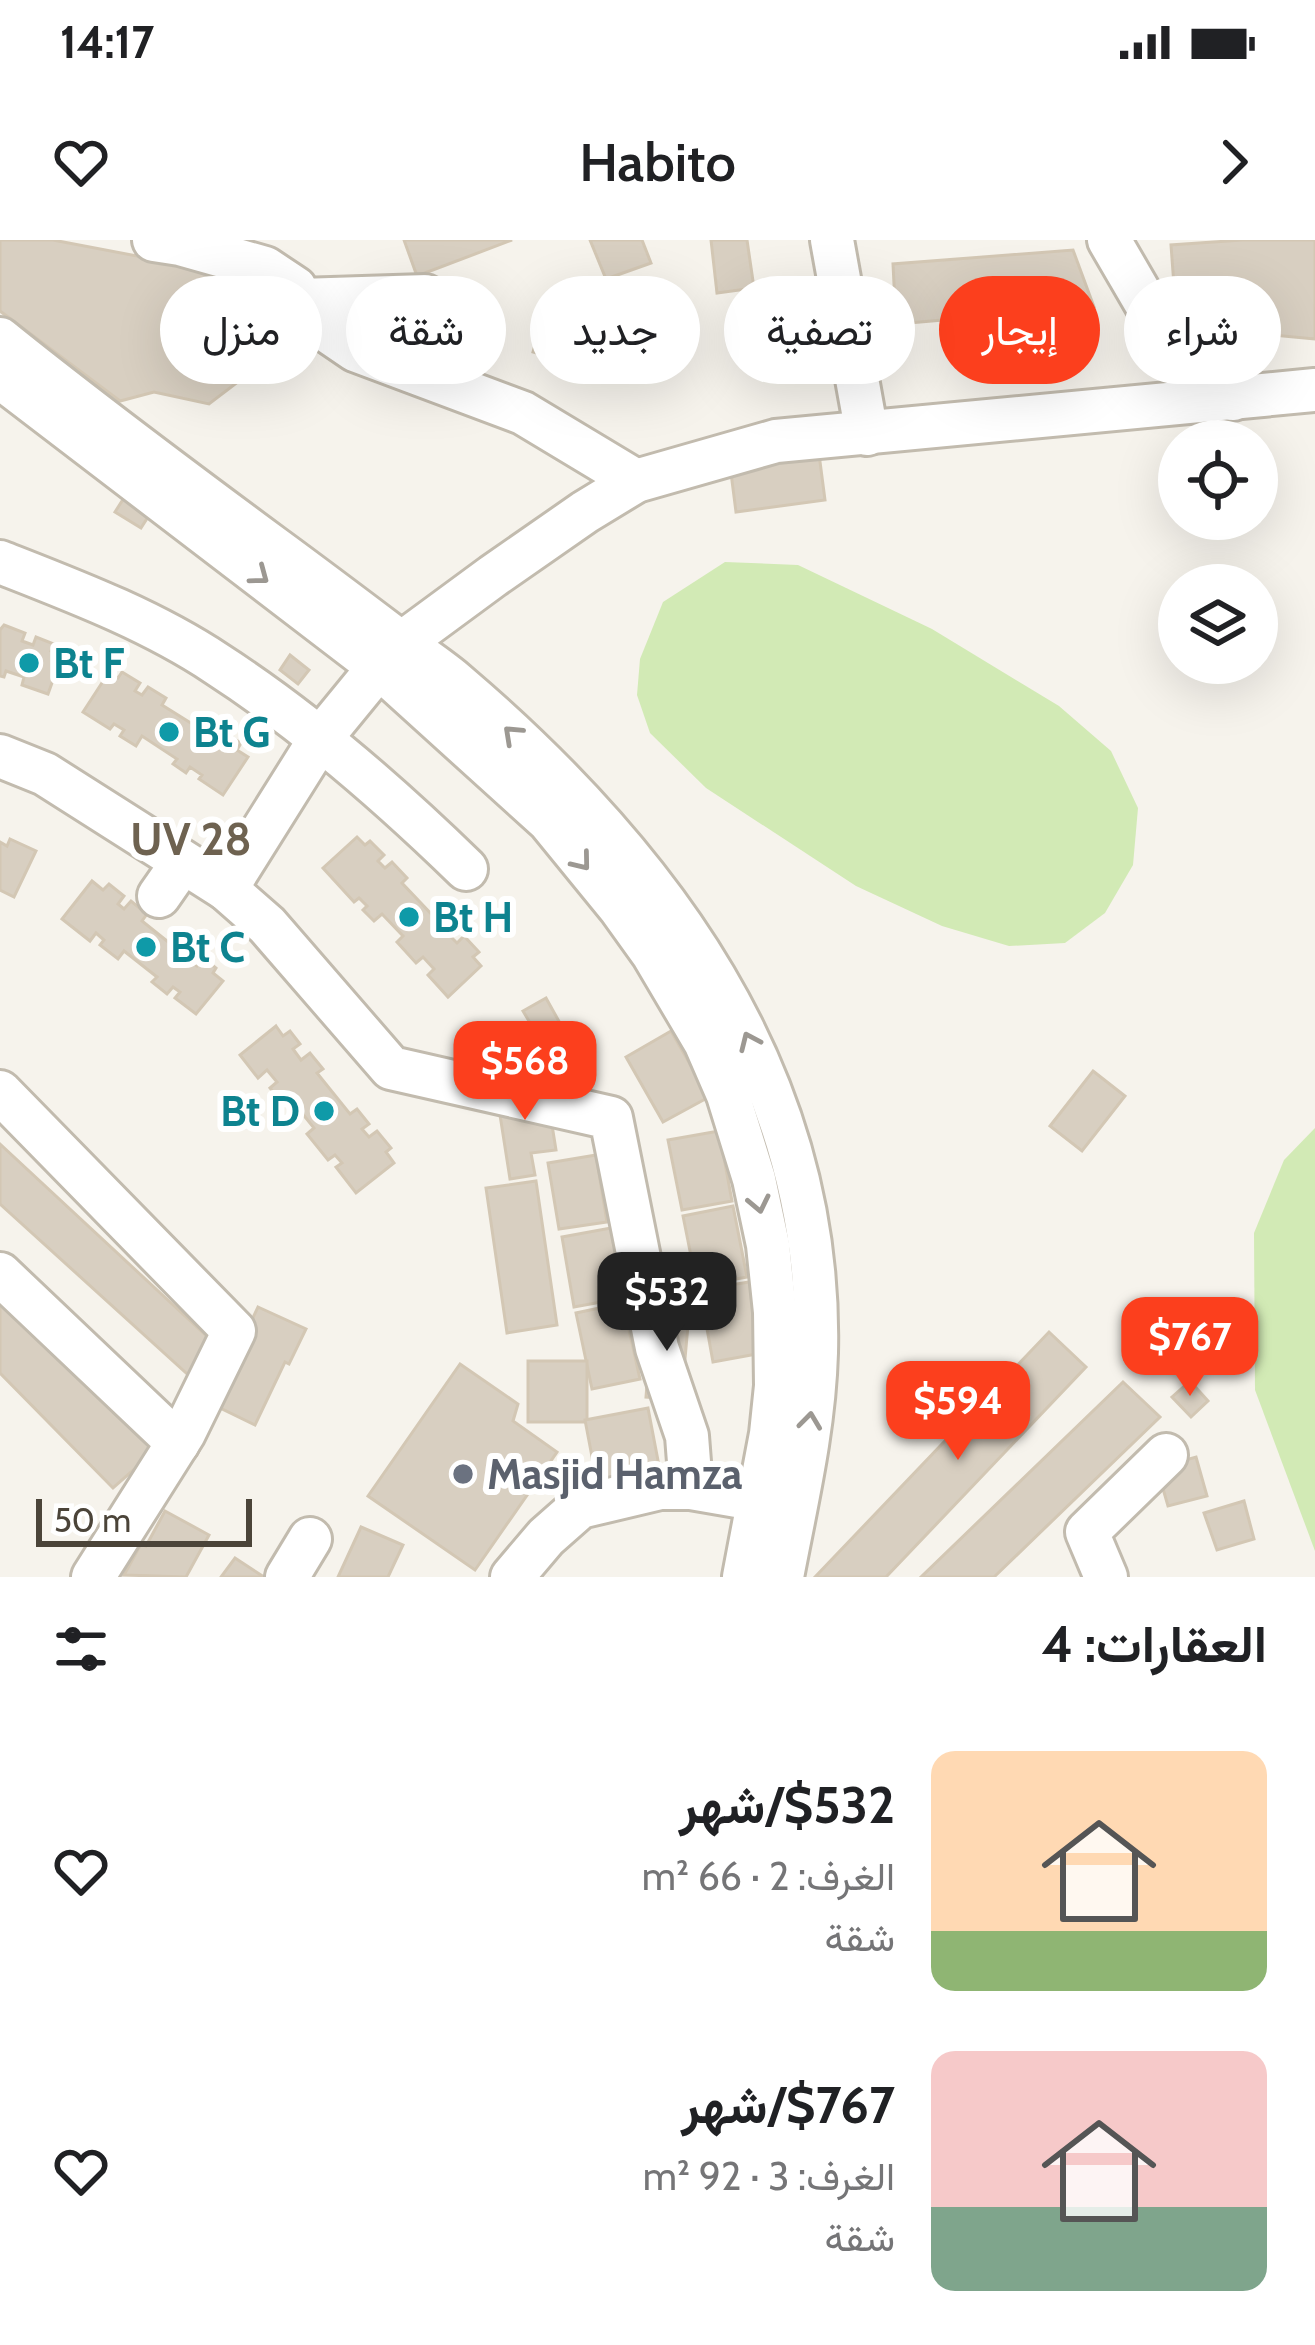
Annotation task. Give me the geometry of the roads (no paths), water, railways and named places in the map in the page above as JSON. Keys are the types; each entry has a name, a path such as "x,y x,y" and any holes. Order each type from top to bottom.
{"street":[{"path":"154,240 265,268 277,276"},
{"path":"832,240 867,434"},
{"path":"1109,240 1166,338 1233,399"},
{"path":"322,328 355,350 523,413 636,481"},
{"path":"0,339 219,508 391,655 549,821 653,954 705,1042 741,1136 768,1245 775,1312 771,1434 782,1577"},
{"path":"0,377 391,655"},
{"path":"226,889 320,740 391,655 493,576 636,481 776,441 1315,390"},
{"path":"0,562 85,595 180,659 216,662 320,740 416,837 466,869"},
{"path":"0,756 44,774 171,879 226,889 267,925 346,1040 391,1068 611,1118 657,1348 687,1436 691,1488"},
{"path":"0,1092 235,1331 178,1443 93,1577"},
{"path":"0,1274 178,1443"},
{"path":"1106,1577 1088,1532 1166,1456"},
{"path":"512,1577 580,1507 661,1488 691,1488 777,1503"},
{"path":"744,1577 777,1503"},
{"path":"287,1577 310,1539"}],"place":[{"name":"Bt F","path":"29,663"},
{"name":"Bt G","path":"169,732"},
{"name":"Bt H","path":"409,917"},
{"name":"Bt C","path":"146,947"},
{"name":"Bt D","path":"324,1111"},
{"name":"Masjid Hamza","path":"463,1474"}],"district":[{"name":"UV 28","path":"191,839"}]}
